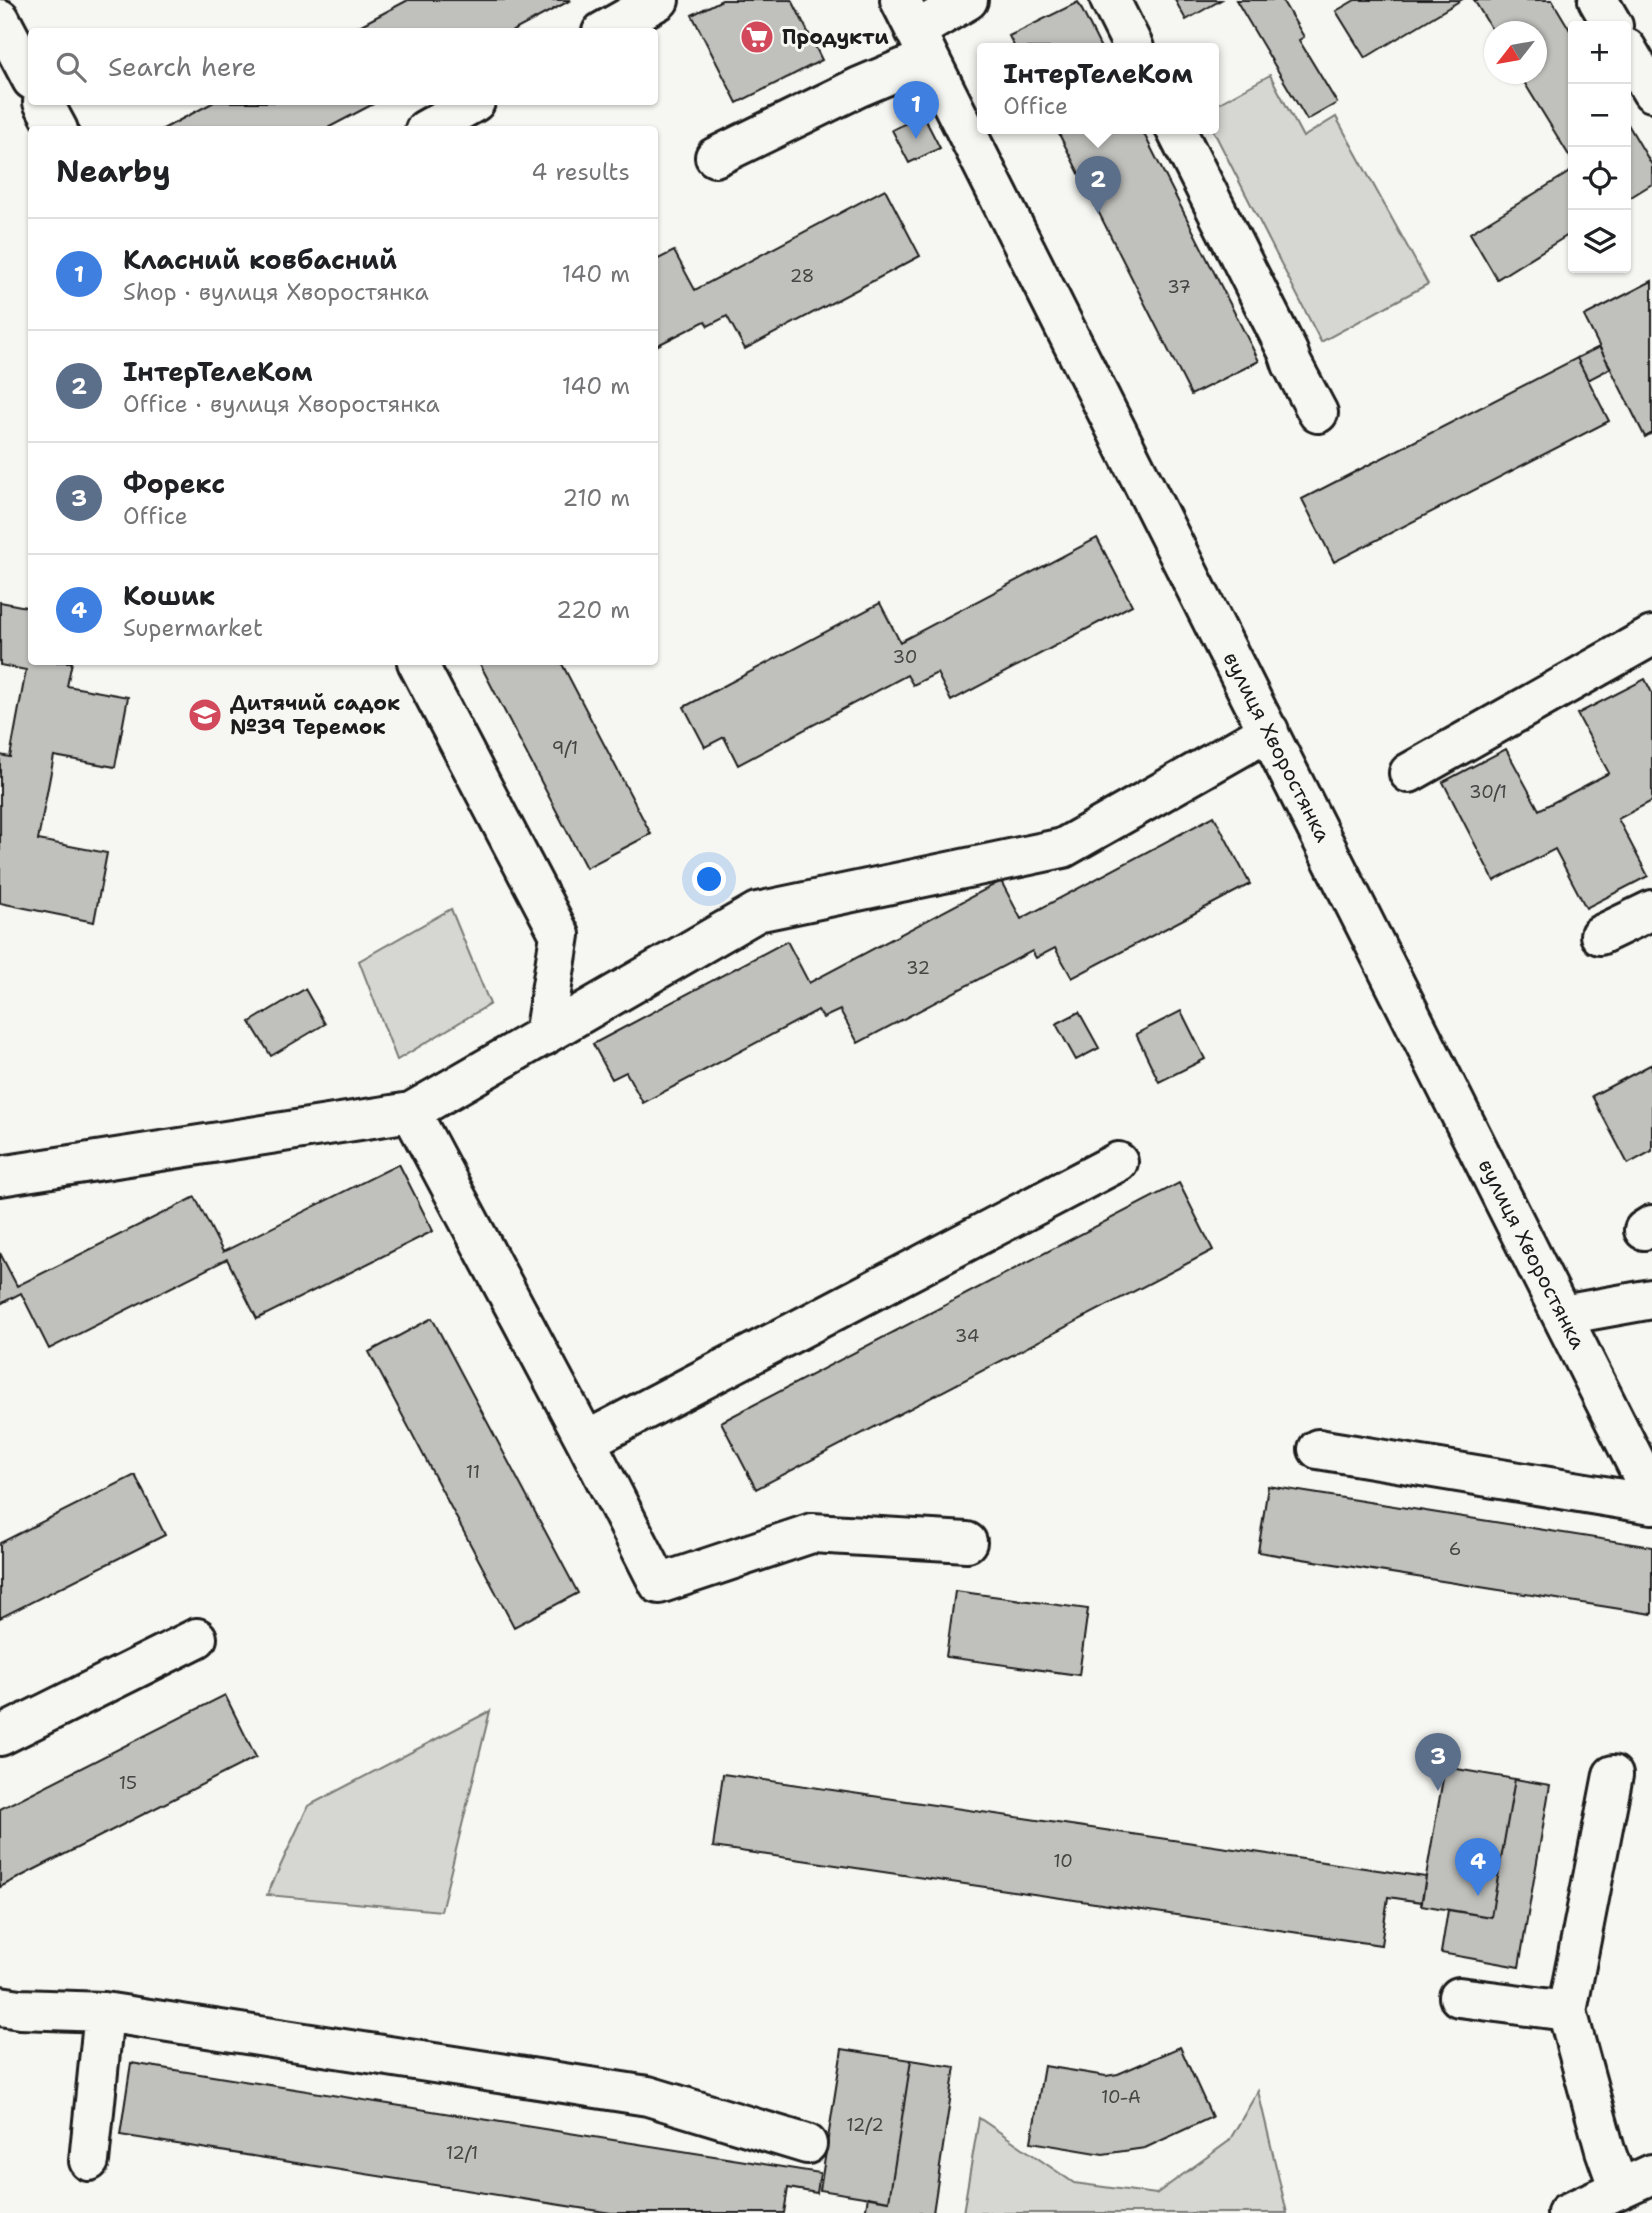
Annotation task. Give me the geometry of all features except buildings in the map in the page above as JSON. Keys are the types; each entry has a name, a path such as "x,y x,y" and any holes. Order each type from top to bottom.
{"street":[{"path":"609,28 659,0"},
{"path":"715,157 859,87 914,30 968,0"},
{"path":"1110,0 1132,43"},
{"path":"1598,0 1610,21"},
{"path":"0,19 28,72"},
{"name":"вулиця Хворостянка","path":"914,30 1652,1495"},
{"path":"1631,56 1652,92"},
{"path":"45,105 56,126"},
{"path":"432,126 470,105"},
{"path":"1178,134 1318,413"},
{"path":"1409,773 1652,636"},
{"path":"419,665 560,935 544,1036"},
{"path":"0,1176 411,1112 757,912 1063,848 1269,731"},
{"path":"1600,935 1652,910"},
{"path":"411,1112 659,1584 812,1533 967,1542"},
{"path":"586,1441 1118,1162"},
{"path":"1563,1315 1652,1299"},
{"path":"1318,1449 1652,1504"},
{"path":"0,1736 197,1638"},
{"path":"1567,2213 1636,2181 1605,2150 1567,2011 1613,1775"},
{"path":"1459,1997 1567,2011"},
{"path":"0,2006 104,2012 649,2096 807,2144"},
{"path":"89,2161 104,2012"}],"shaded area":[{"path":"1270,75 1303,137 1336,117 1428,284 1321,342 1215,134 1219,134 1219,103"},
{"path":"451,909 490,1004 397,1060 359,961"},
{"path":"490,1711 441,1911 267,1895 308,1806"},
{"path":"1258,2091 1287,2213 963,2213 979,2118 1074,2183 1156,2194 1229,2141"}],"place":[{"name":"Продукти","path":"757,37"},
{"name":"Класний ковбасний","path":"916,139"},
{"name":"ІнтерТелеКом","path":"1098,214"},
{"name":"Дитячий садок №39 Теремок","path":"205,715"},
{"name":"Форекс","path":"1438,1791"},
{"name":"Кошик","path":"1478,1896"}]}
